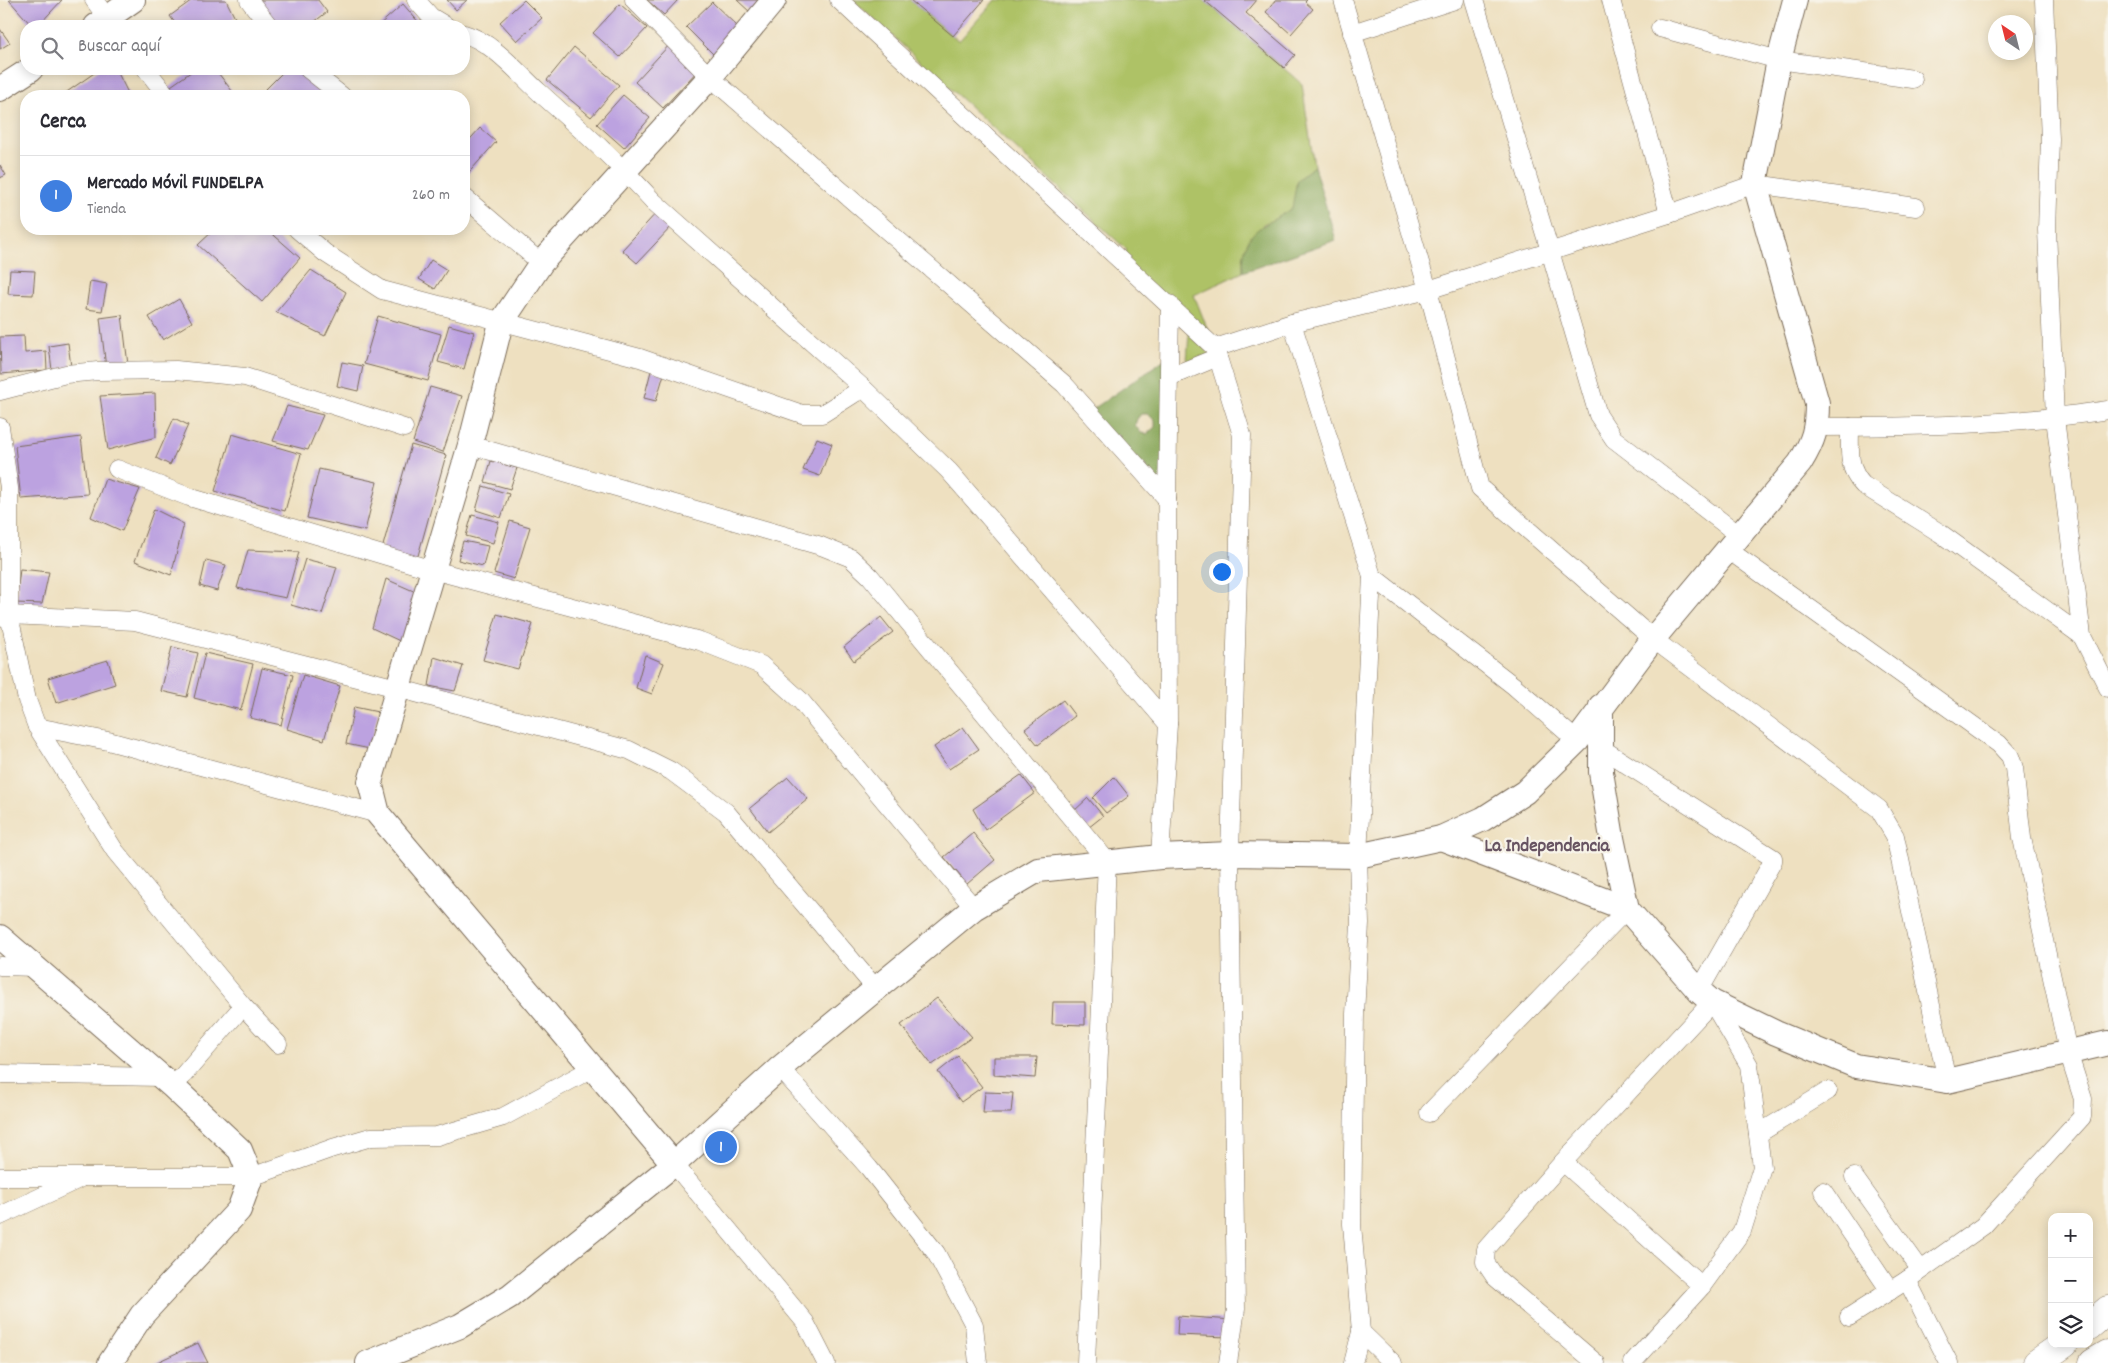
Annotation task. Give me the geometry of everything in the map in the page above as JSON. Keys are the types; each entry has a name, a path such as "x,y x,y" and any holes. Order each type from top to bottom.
{"highway":[{"path":"2093,1323 2108,1310"},
{"path":"2037,1363 2058,1348"},
{"path":"2093,1363 2108,1354"}],"main road":[{"path":"103,18 133,0"},
{"path":"674,1164 378,814 370,782 470,445 500,323 542,263 710,77 774,0"},
{"path":"368,1363 460,1326 510,1296 674,1164 780,1068 974,908 1038,870 1107,861 1160,857 1230,854 1358,856 1441,838 1483,819 1525,792 1577,741 1653,639 1800,463 1812,444 1817,427 1817,403 1756,184 1779,60 1795,0"},
{"path":"0,89 22,75"},
{"path":"1602,706 1601,772 1627,910"},
{"path":"1441,838 1627,910 1706,997 1776,1033 1856,1066 1947,1082 2108,1043"},
{"path":"0,937 167,1082 240,1150 251,1177 239,1210 142,1315 110,1363"}],"street":[{"path":"249,0 264,20"},
{"path":"416,0 436,20"},
{"path":"634,0 710,77 1064,384 1168,499"},
{"path":"839,0 1170,304 1217,352 1242,435 1230,854 1236,1309 1228,1363"},
{"path":"1343,0 1428,290 1480,488 1653,639 1879,809 1895,836 1947,1082"},
{"path":"1352,33 1455,0"},
{"path":"1474,0 1598,415 1614,439 1733,542 1999,744 2010,756 2014,768 2022,838 2068,1052 2083,1099 2082,1117 1984,1226 1849,1317"},
{"path":"1611,0 1669,214"},
{"path":"2044,0 2050,139 2047,230 2055,418 2082,636 2108,688"},
{"path":"1660,28 1779,60 1913,79"},
{"path":"470,36 477,38 507,62 626,171 653,201 862,388 949,471 1168,724"},
{"path":"151,75 162,90"},
{"path":"316,75 334,90"},
{"path":"1169,378 1217,352 1292,323 1428,290 1669,214 1756,184 1916,207"},
{"path":"470,202 542,263"},
{"path":"303,235 325,253 382,290 500,323 640,358 802,414 822,414 862,388"},
{"path":"1160,857 1168,724 1170,304"},
{"path":"1292,323 1372,576 1358,856 1360,924 1355,1014 1352,1224 1361,1332 1353,1363"},
{"path":"0,391 66,374 98,371 176,370 245,377 404,428"},
{"path":"1817,427 1931,427 2055,418 2108,410"},
{"path":"0,427 9,488 5,616 27,700 37,727 115,851 243,1006 278,1044"},
{"path":"1850,427 1851,465 1855,476 1863,485 1940,533 2082,636"},
{"path":"470,445 821,546 851,558 870,576 1107,861 1086,1363"},
{"path":"117,469 189,497 433,570 700,641 761,664 800,700 974,908"},
{"path":"1372,576 1514,686 1577,741"},
{"path":"5,616 136,621 629,750 671,772 726,812 876,990"},
{"path":"37,727 108,742 378,814"},
{"path":"1596,1363 1495,1277 1485,1262 1486,1249 1706,997 1773,861 1773,858 1601,748"},
{"path":"1428,1113 1627,910"},
{"path":"0,966 36,967"},
{"path":"1632,1363 1702,1286 1742,1231 1762,1166 1749,1065 1706,997"},
{"path":"0,1074 167,1082 243,1006"},
{"path":"0,1177 251,1177 333,1148 371,1137 437,1136 504,1117 593,1068"},
{"path":"780,1068 869,1168 936,1253 974,1325 978,1363"},
{"path":"1758,1134 1828,1090"},
{"path":"1563,1162 1702,1286"},
{"path":"674,1164 805,1322 826,1363"},
{"path":"0,1216 84,1176"},
{"path":"1854,1177 1913,1275 1949,1363"},
{"path":"1823,1191 1890,1291"},
{"path":"1361,1332 1393,1363"}],"green space":[{"path":"853,0 910,0 959,41 995,0 1204,0 1302,84 1314,166 1297,180 1293,208 1280,217 1263,224 1243,259 1243,272 1194,295 1215,348 1120,258 1127,250"},
{"path":"1314,166 1336,240 1243,272 1246,246 1250,238 1263,226 1292,208 1297,180"},
{"path":"1189,332 1210,354 1187,362"},
{"path":"1169,356 1167,499 1089,412","holes":["1141,414 1148,414 1155,421 1155,427 1147,434 1141,433 1135,425 1137,419"]}],"building":[{"path":"9,0 62,0 44,20 27,20"},
{"path":"192,0 226,0 235,18 232,20 173,20 170,16"},
{"path":"256,0 318,0 327,12 317,20 272,20"},
{"path":"447,0 467,0 456,10"},
{"path":"524,0 542,18 517,41 500,22"},
{"path":"647,0 678,0 664,15"},
{"path":"737,0 763,0 751,13"},
{"path":"910,0 984,0 953,36"},
{"path":"1204,0 1257,0 1246,13 1295,55 1284,68"},
{"path":"1276,0 1307,0 1305,2 1313,9 1291,34 1266,12"},
{"path":"712,2 739,28 713,54 686,27"},
{"path":"403,4 417,20 385,20"},
{"path":"620,4 647,28 620,57 593,33"},
{"path":"0,29 10,43 0,49"},
{"path":"671,43 699,69 663,108 635,82"},
{"path":"574,47 619,85 591,117 547,80"},
{"path":"91,75 119,75 126,90 70,90"},
{"path":"186,75 220,75 231,90 170,90 168,88"},
{"path":"280,75 307,75 323,90 265,90"},
{"path":"623,95 650,118 624,148 597,124"},
{"path":"480,128 496,142 470,171 470,139"},
{"path":"0,165 6,175 0,178"},
{"path":"658,211 673,225 637,263 622,250"},
{"path":"209,235 274,235 300,258 262,302 198,245"},
{"path":"431,260 447,270 435,289 419,279"},
{"path":"10,270 35,271 33,295 8,294"},
{"path":"311,270 346,292 325,336 276,312"},
{"path":"90,281 107,284 102,311 86,309"},
{"path":"179,299 192,322 163,340 149,317"},
{"path":"122,315 128,365 106,368 100,318"},
{"path":"378,316 441,334 428,381 364,364"},
{"path":"449,325 474,332 464,369 438,362"},
{"path":"24,336 25,353 46,351 47,370 1,374 0,337"},
{"path":"68,343 71,367 52,370 49,346"},
{"path":"342,362 363,366 358,391 337,386"},
{"path":"651,371 664,374 656,401 644,398"},
{"path":"430,387 462,396 443,452 413,442"},
{"path":"155,393 156,437 108,450 100,396"},
{"path":"287,406 323,415 308,450 273,441"},
{"path":"174,418 188,425 170,465 156,458"},
{"path":"232,434 301,454 285,511 215,491"},
{"path":"81,437 88,494 21,499 15,446"},
{"path":"817,438 832,444 820,476 803,470"},
{"path":"411,445 446,455 416,563 381,553"},
{"path":"491,461 517,468 510,489 485,482"},
{"path":"319,469 377,482 365,531 307,518"},
{"path":"105,479 140,489 122,531 91,517"},
{"path":"483,486 509,494 501,518 476,510"},
{"path":"154,509 184,524 171,575 135,561"},
{"path":"472,515 499,522 493,543 466,536"},
{"path":"510,521 530,527 514,579 494,573"},
{"path":"463,541 488,546 483,566 458,560"},
{"path":"248,550 299,552 286,598 237,588"},
{"path":"305,559 337,567 322,614 291,605"},
{"path":"206,560 226,565 217,591 200,586"},
{"path":"20,569 49,572 42,604 16,603"},
{"path":"386,579 418,593 404,643 372,628"},
{"path":"497,614 533,624 518,669 483,660"},
{"path":"881,617 893,632 854,661 844,647"},
{"path":"172,647 198,653 187,697 161,691"},
{"path":"205,653 253,664 241,710 194,698"},
{"path":"645,655 664,663 652,694 636,688"},
{"path":"434,657 463,666 455,691 429,686"},
{"path":"108,660 115,684 56,703 48,678"},
{"path":"262,668 293,675 281,725 250,718"},
{"path":"303,675 340,686 324,740 287,729"},
{"path":"1063,700 1075,716 1038,745 1025,729"},
{"path":"354,707 378,712 370,749 346,744"},
{"path":"963,727 979,749 949,769 934,747"},
{"path":"1021,775 1035,793 985,830 973,809"},
{"path":"788,777 808,799 768,832 750,808"},
{"path":"1114,777 1129,796 1106,813 1093,798"},
{"path":"1088,798 1103,816 1088,828 1073,812"},
{"path":"973,833 995,860 967,884 944,857"},
{"path":"937,998 972,1037 932,1065 901,1025"},
{"path":"1053,1002 1085,1002 1085,1025 1052,1024"},
{"path":"958,1056 982,1087 961,1102 938,1072"},
{"path":"994,1057 1037,1057 1035,1078 994,1075"},
{"path":"985,1092 1013,1093 1011,1113 983,1113"},
{"path":"1178,1316 1232,1320 1227,1337 1177,1335"},
{"path":"198,1343 208,1363 155,1363"}],"place":[{"name":"Mercado Móvil FUNDELPA","path":"721,1147"}],"district":[{"name":"La Independencia","path":"1547,847"}]}
